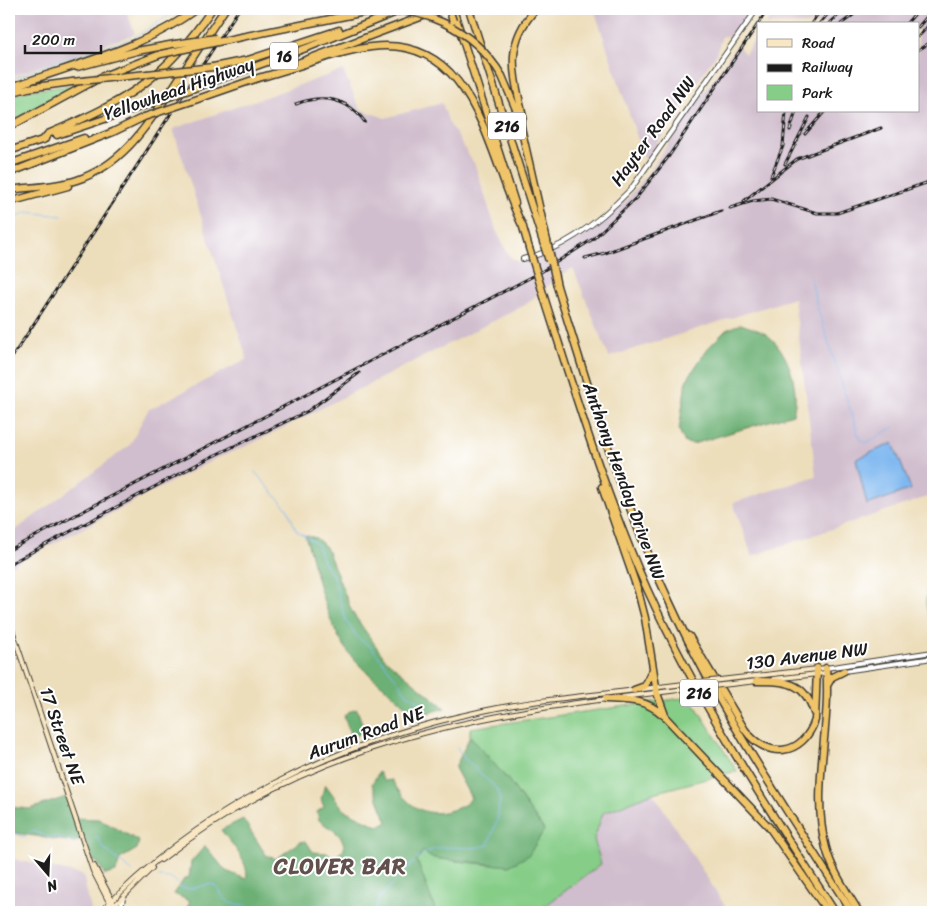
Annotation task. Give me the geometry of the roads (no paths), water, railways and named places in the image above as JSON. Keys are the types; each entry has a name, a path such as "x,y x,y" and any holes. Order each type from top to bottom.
{"highway":[{"path":"9,88 140,41 175,24 196,9"},
{"path":"43,140 48,134 100,112 141,88 176,56 212,9"},
{"path":"9,202 78,183 110,167 148,124 225,9"},
{"name":"Yellowhead Highway","path":"9,151 203,85 300,50 404,9"},
{"name":"Yellowhead Highway","path":"9,164 258,78 442,9"},
{"path":"449,9 455,21"},
{"path":"427,14 453,9 455,21"},
{"name":"216","path":"469,9 545,242"},
{"path":"530,168 526,132 515,80 513,57 520,32 536,9"},
{"path":"9,127 103,76 161,54 365,12 404,11 438,20 455,28 478,44 502,76 518,114 545,242"},
{"name":"216","path":"455,21 464,54 471,62 523,227"},
{"path":"9,93 28,88 72,82 213,67 248,60 364,24"},
{"path":"26,81 122,54 175,44 243,36"},
{"path":"258,78 370,47 392,46 432,58 450,71 465,89 474,106 512,206 523,227"},
{"path":"9,173 144,118"},
{"path":"9,190 50,186 77,180 96,172 123,153"},
{"name":"Anthony Henday Drive NW","path":"523,227 595,457 633,556 679,656 729,746 834,912"},
{"name":"Anthony Henday Drive NW","path":"545,242 556,286 618,479 650,560 680,626 741,738 852,912"},
{"path":"595,457 599,480 638,591 656,691 666,718"},
{"path":"680,626 695,643 745,730 757,743 767,749 791,748 804,740 815,720 818,671"},
{"path":"634,690 646,686 653,668"},
{"path":"826,670 827,690 821,801 825,847 832,864 859,912"},
{"path":"827,690 832,677 844,671"},
{"path":"756,681 782,681 795,685 809,699 815,720"},
{"path":"606,700 639,700 652,706 666,718 769,826 828,912"}],"main road":[{"name":"17 Street NE","path":"9,621 90,860 112,906"},
{"name":"130 Avenue NW","path":"684,684 826,670"},
{"name":"130 Avenue NW","path":"686,690 818,671"},
{"name":"Aurum Road NE","path":"124,893 157,864 210,823 251,798 303,773 446,726 520,711 606,700 684,684"},
{"name":"Aurum Road NE","path":"108,912 124,893 164,854 220,813 292,774 346,752 410,729 484,710 634,690 686,690"},
{"path":"102,912 105,892 124,893"},
{"name":"Aurum Road NE","path":"102,912 112,906"}],"street":[{"name":"Hayter Road NW","path":"523,259 554,247 581,232 607,213 631,189 757,9"},
{"name":"130 Avenue NW","path":"826,670 933,652"},
{"name":"130 Avenue NW","path":"826,670 844,671 933,658"},
{"path":"119,912 124,893"},
{"name":"17 Street NE","path":"112,906 119,912"}],"water":[{"path":"893,443 911,489 867,505 856,459"}],"waterway":[{"path":"9,80 58,61 134,38 179,9"},
{"path":"9,220 27,212 62,216"},
{"path":"810,275 818,310 860,440 866,443 894,427"},
{"path":"255,472 288,510 296,530 317,544 323,562 333,576 346,621 358,638 371,647 397,680"},
{"path":"399,683 407,694 425,705"},
{"path":"417,859 427,852 444,847 468,848 488,845 497,821 500,797 497,789 464,758 457,747"},
{"path":"9,831 24,837 34,831 49,838 53,837 76,842"},
{"path":"95,837 99,839 102,847 132,871"},
{"path":"374,912 380,897 414,862"},
{"path":"159,877 172,879 182,888 190,889 211,884 219,889 222,896 230,903 244,905 262,912"}],"railway":[{"path":"9,362 239,9"},
{"path":"759,22 768,9"},
{"path":"812,22 821,9"},
{"path":"821,22 832,9"},
{"path":"831,22 845,9"},
{"path":"844,22 861,9"},
{"path":"908,22 919,9"},
{"path":"920,25 933,10"},
{"path":"920,35 932,22"},
{"path":"9,550 541,272 593,239 637,197 669,156 757,25"},
{"path":"920,49 933,41"},
{"path":"296,104 316,99 334,100 350,108 365,122"},
{"path":"771,176 783,146 786,112"},
{"path":"790,130 796,112"},
{"path":"805,134 824,112"},
{"path":"785,164 809,117"},
{"path":"744,201 797,159 881,128"},
{"path":"730,208 753,201 771,199 817,213 837,213 932,181"},
{"path":"585,258 605,253 721,211"},
{"path":"9,564 209,458 308,411 359,373"}],"district":[{"name":"CLOVER BAR","path":"340,866"}]}
